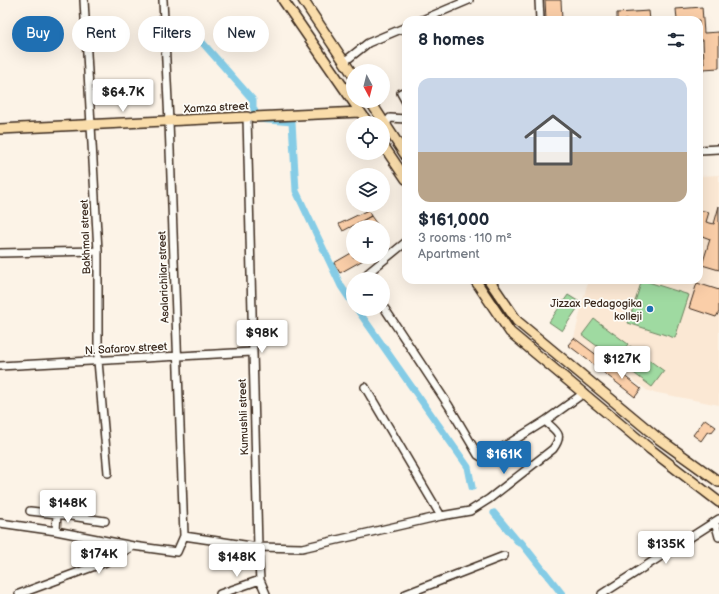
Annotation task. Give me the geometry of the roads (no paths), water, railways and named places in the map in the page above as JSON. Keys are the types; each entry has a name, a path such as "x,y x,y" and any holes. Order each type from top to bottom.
{"main road":[{"path":"283,0 363,116"},
{"path":"303,0 346,65"},
{"name":"Xamza street","path":"0,129 360,112"},
{"path":"390,132 402,150"},
{"path":"390,155 402,172"},
{"path":"478,284 510,332 650,449 719,502"},
{"path":"492,284 517,321 659,439 719,482"}],"street":[{"name":"Bakhmal street","path":"84,0 98,251 98,361 108,473"},
{"name":"Asalarichilar street","path":"133,546 177,552 184,536 169,122 163,0"},
{"path":"431,16 469,0"},
{"path":"539,0 540,16"},
{"path":"344,62 368,44 402,29"},
{"name":"Kumushli street","path":"254,117 252,352 258,547 260,580 266,594"},
{"path":"390,118 402,119"},
{"path":"703,150 719,149"},
{"path":"369,272 402,245"},
{"path":"0,253 98,251"},
{"path":"390,316 449,406 480,457 487,457 545,421 584,393"},
{"name":"N. Safarov street","path":"0,366 252,352"},
{"path":"365,387 441,516"},
{"path":"184,536 258,547 302,548 441,516 470,511 489,499 553,449 560,436 545,421"},
{"path":"30,510 106,521"},
{"path":"56,531 57,514"},
{"path":"602,594 717,520 719,537"},
{"path":"0,523 56,531 133,546"},
{"path":"19,594 106,562 133,546"},
{"path":"406,594 504,556"},
{"path":"220,594 260,580"}],"waterway":[{"path":"205,46 253,100 253,107 258,119 292,122 296,191 341,286 346,294"},
{"path":"362,316 468,467 472,487"},
{"path":"494,513 519,543 521,542 562,594"}],"place":[{"name":"Jizzax Pedagogika kolleji","path":"650,309"}]}
